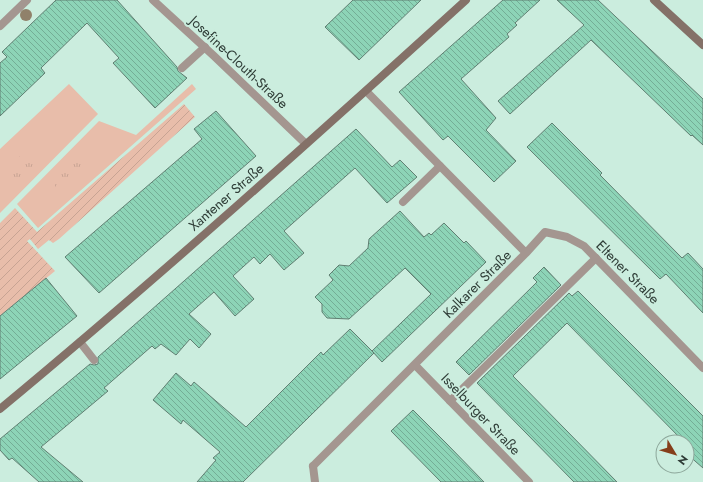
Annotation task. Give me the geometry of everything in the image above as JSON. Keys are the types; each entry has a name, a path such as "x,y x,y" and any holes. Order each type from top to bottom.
{"street":[{"path":"0,26 27,0"},
{"name":"Josefine-Clouth-Straße","path":"153,0 205,47 306,144"},
{"name":"Xantener Straße","path":"0,409 80,342 306,144 466,0"},
{"path":"654,0 703,44"},
{"path":"182,68 205,47"},
{"name":"Kalkarer Straße","path":"315,482 313,466 526,253 366,91"},
{"path":"403,202 440,166"},
{"name":"Eltener Straße","path":"526,253 545,232 567,237 584,246 703,368"},
{"path":"450,401 596,258"},
{"path":"80,342 94,360"},
{"name":"Isselburger Straße","path":"415,365 529,482"}],"green space":[{"path":"69,84 98,114 0,213 0,149"},
{"path":"192,84 196,89 38,228 17,204 99,121 136,135"},
{"path":"184,104 195,117 59,239 53,243 49,240 38,249 30,239 27,241 55,271 0,316 0,223 15,208 37,232"},
{"path":"22,154 40,166 15,191 3,174"},
{"path":"72,154 91,161 58,193 51,175"}],"building":[{"path":"56,0 117,0 177,67 178,71 187,78 155,108 113,63 119,58 87,23 41,68 45,73 0,116 0,63 7,57 2,52"},
{"path":"353,0 421,0 359,60 325,27"},
{"path":"503,0 540,0 515,23 517,25 507,34 509,37 461,79 496,118 486,130 516,161 494,182 448,136 443,140 399,92"},
{"path":"557,0 598,0 703,99 703,145 692,135 691,136 591,40 510,114 498,101 584,25"},
{"path":"216,111 256,156 99,293 65,257 202,139 194,129"},
{"path":"552,123 602,173 600,175 682,258 688,253 703,269 703,313 666,274 660,279 527,147"},
{"path":"356,129 392,167 400,160 417,177 387,203 355,168 284,231 304,253 284,270 270,254 260,264 254,257 233,276 254,299 235,316 214,292 189,314 211,334 199,348 190,339 176,355 161,344 155,349 152,346 104,388 108,391 41,447 83,482 39,482 12,458 9,460 0,450 0,439 90,364 98,364 98,357"},
{"path":"400,211 424,237 429,233 431,235 444,223 464,243 466,241 486,262 382,362 372,351 431,294 405,268 349,319 327,318 322,312 322,304 315,297 333,280 329,275 339,265 349,266 368,248 369,239"},
{"path":"544,267 561,285 469,375 456,362 537,282 533,278"},
{"path":"46,278 77,316 0,379 0,316"},
{"path":"578,291 703,416 703,468 695,461 695,434 676,434 567,323 513,376 617,482 574,482 477,383 569,293 572,296"},
{"path":"350,329 374,353 243,482 197,482 216,460 213,458 220,452 183,420 181,424 153,400 176,373 191,386 194,382 246,427 321,352 323,355"},
{"path":"413,410 484,482 441,482 391,431"}]}
